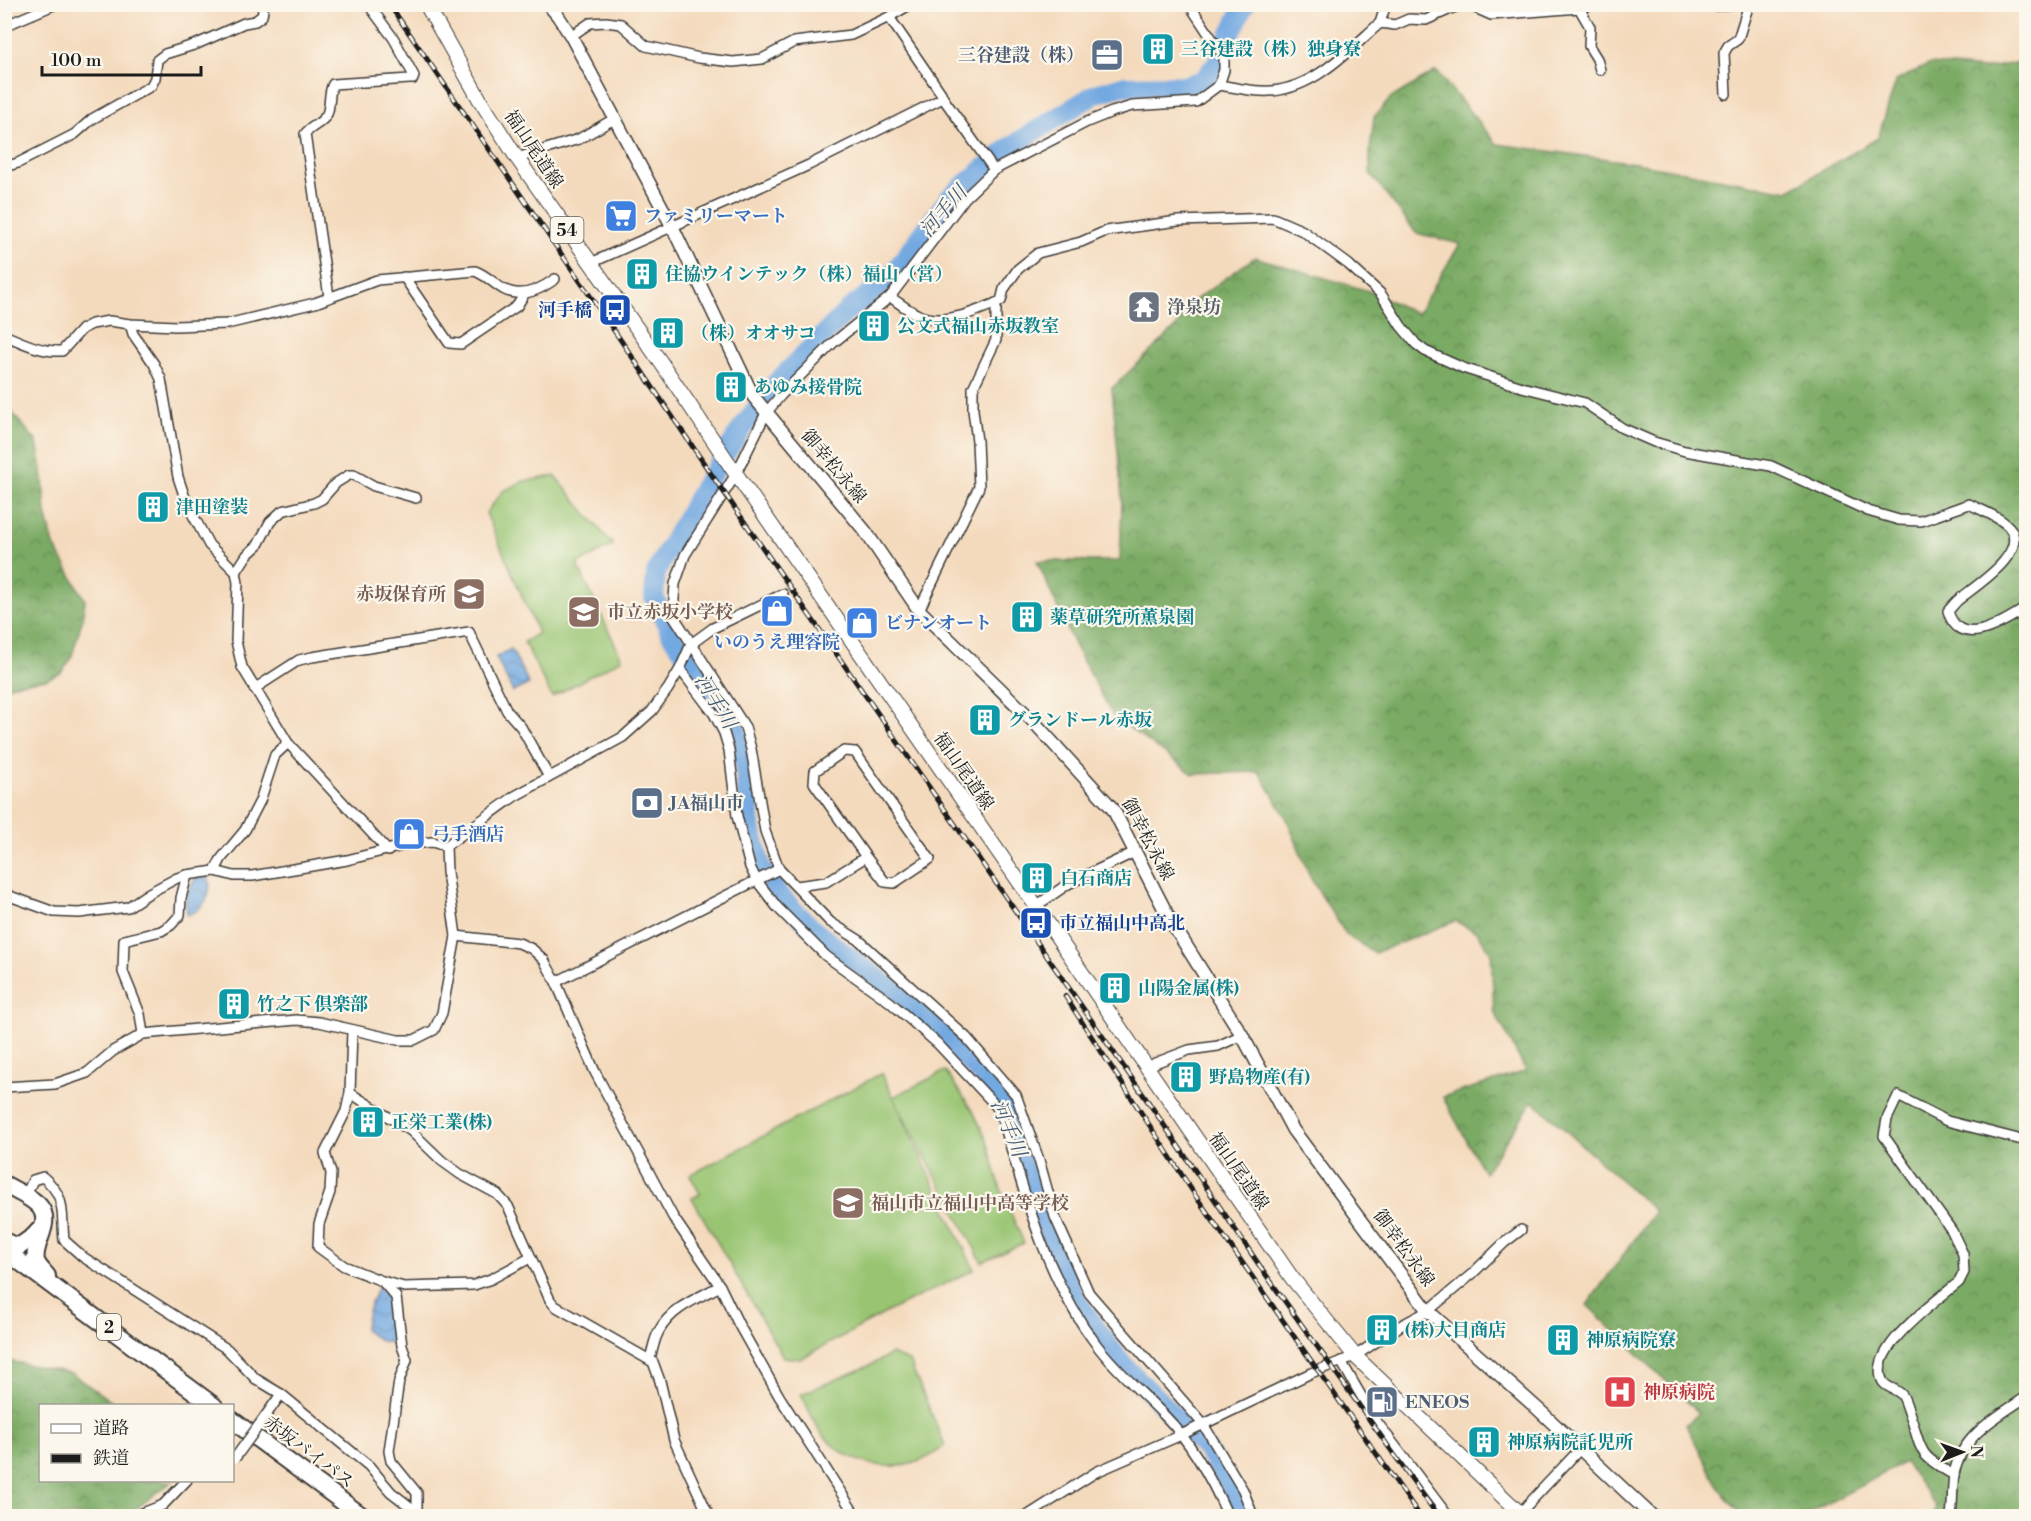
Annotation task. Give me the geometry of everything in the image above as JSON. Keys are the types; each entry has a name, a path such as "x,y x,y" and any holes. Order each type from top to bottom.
{"highway":[{"path":"4,1184 41,1208 44,1217 35,1252 37,1263 57,1289"},
{"path":"4,1241 20,1246 43,1226"},
{"name":"2","path":"4,1250 211,1404"},
{"name":"2","path":"8,1260 200,1404"},
{"name":"赤坂バイパス","path":"234,1421 362,1516"},
{"name":"赤坂バイパス","path":"234,1428 352,1516"}],"main road":[{"name":"福山尾道線","path":"426,4 480,100 517,158 1292,1278 1355,1356 1521,1515"},
{"name":"御幸松永線","path":"548,4 571,36 672,226 756,399 865,531 919,610 1033,721 1113,809 1170,920 1242,1035 1293,1130 1428,1311 1539,1410 1652,1516"}],"street":[{"path":"4,27 56,4"},
{"path":"4,167 18,163 75,134 92,119 151,86 155,78 157,60 165,54 197,44 244,23 255,21 262,16 264,4"},
{"path":"329,297 305,134 310,127 326,116 330,89 333,84 413,79 414,76 394,39 368,4"},
{"path":"571,36 590,23 621,24 646,46 699,58 733,62 762,59 794,42 851,35 890,17 911,4"},
{"path":"1189,4 1224,57 1224,70 1219,85 1196,102 1132,106 1112,112 992,169 965,198 890,297 833,343 765,411 685,555 675,584 673,615 745,727 765,831 777,870 796,886 830,922 859,940 966,1036 1016,1095 1039,1160 1054,1217 1089,1293 1201,1425 1243,1490 1253,1516"},
{"path":"1219,85 1262,92 1282,90 1313,77 1334,63 1380,23 1386,4"},
{"path":"1380,23 1395,25 1409,19 1426,20 1462,4"},
{"path":"1466,4 1491,15 1579,8 1593,4"},
{"path":"1703,4 1731,4"},
{"path":"1726,94 1724,52 1738,39 1749,4"},
{"path":"1579,8 1590,27 1589,46 1597,59 1600,70"},
{"path":"890,17 992,169"},
{"path":"591,263 809,165 943,99"},
{"path":"517,158 579,140 614,119"},
{"path":"890,297 927,319 973,313 1001,302 1004,289 1018,269 1038,253 1081,242 1107,231 1178,221 1273,218 1303,231 1348,264 1381,294 1401,327 1416,344 1425,351 1463,368 1522,387 1585,403 1622,428 1654,442 1685,451 1771,466 1869,511 1899,520 1921,521 1969,504 1979,509 2008,525 2014,532 2014,546 2008,558 1983,584 1956,601 1948,611 1950,619 1956,627 1963,631 1986,630 2026,608"},
{"path":"4,335 50,352 62,351 82,329 92,324 109,321 193,326 228,324 289,310 377,280 475,271 482,273 504,290 525,293 543,287 555,279"},
{"path":"404,277 448,342 453,344 460,344 517,306 525,293"},
{"path":"919,610 979,487 973,388 996,340 996,303"},
{"path":"130,324 133,334 154,364 160,379 178,477 187,504 209,545 236,572"},
{"path":"388,851 288,743 242,667 236,641 236,572 247,555 258,545 270,522 282,511 322,499 336,483 349,475 354,474 374,486 416,498"},
{"path":"446,846 515,796 623,737 652,711 681,667 691,646 713,628 783,594"},
{"path":"254,689 299,660 469,632 507,711 521,727 549,777"},
{"path":"681,667 714,714 724,733 729,750 737,816 750,867 777,907 826,956 890,1002 922,1030 996,1106 1001,1113 1030,1214 1046,1254 1080,1321 1112,1365 1183,1434 1205,1470 1228,1516"},
{"path":"215,871 245,830 260,801 275,754 288,743"},
{"path":"844,751 855,753 930,859 894,884 885,882 866,857 814,783 815,771 844,751"},
{"path":"4,894 54,912 79,913 128,907 177,878 187,876 215,871 234,876 252,876 388,851 410,844 432,842 446,846"},
{"path":"4,1087 56,1084 87,1073 113,1051 143,1034 199,1027 297,1020 320,1022 406,1040 414,1040 434,1030 442,1013 456,936 447,872 446,846"},
{"path":"1036,906 1068,884 1135,852"},
{"path":"796,886 826,882 866,857"},
{"path":"556,982 777,870"},
{"path":"143,1034 140,1014 123,972 124,940 161,931 171,925 180,915 181,898 187,876"},
{"path":"456,936 519,943 532,949 544,960 601,1083 673,1216 720,1286 778,1396 856,1516"},
{"path":"352,1030 350,1093 346,1111 325,1153 331,1173 330,1192 320,1224 318,1247 344,1266 404,1287 474,1285 491,1279 530,1258"},
{"path":"1148,1069 1189,1050 1218,1046 1242,1035"},
{"path":"350,1093 411,1131 442,1161 460,1174 497,1194 508,1206 530,1258 555,1306 650,1358 660,1382 674,1440 708,1513 687,1516"},
{"path":"1954,1476 1932,1463 1924,1455 1902,1395 1884,1383 1881,1373 1882,1360 1889,1346 1904,1329 1959,1282 1964,1272 1963,1254 1952,1231 1884,1136 1887,1119 1898,1096 1947,1121 2026,1141"},
{"path":"25,1197 33,1180 43,1177 55,1187 63,1209 63,1240 83,1257 227,1349 256,1378 281,1394 369,1466 391,1492 419,1514"},
{"path":"1027,1516 1096,1472 1183,1434 1311,1373 1355,1356 1400,1326 1428,1311 1521,1230"},
{"path":"382,1281 396,1297 402,1346 407,1360 399,1382 389,1451 391,1461 417,1493 419,1514"},
{"path":"650,1358 658,1332 669,1317 720,1286"},
{"path":"1341,1361 1374,1418 1448,1516"},
{"path":"234,1460 281,1394"},
{"path":"1952,1516 1954,1476 1965,1446 1974,1433 2026,1397"},
{"path":"1521,1515 1580,1450"},
{"path":"135,1516 163,1505 185,1482"}],"green space":[{"path":"2026,61 2026,1516 1931,1516 1936,1507 1905,1462 1804,1516 1742,1516 1719,1488 1686,1425 1699,1413 1587,1305 1655,1211 1533,1101 1484,1173 1443,1097 1526,1071 1494,1011 1491,953 1477,932 1455,921 1375,953 1347,936 1311,879 1286,817 1259,772 1193,774 1113,716 1074,645 1037,561 1120,561 1122,498 1112,388 1176,327 1191,303 1255,257 1372,292 1417,314 1460,244 1416,233 1370,173 1370,150 1374,117 1391,98 1436,71 1497,144 1636,163 1788,191 1878,138 1896,81 1930,64 1984,69"},
{"path":"4,408 10,410 37,442 46,513 54,545 85,600 83,617 71,659 61,673 47,679 14,684 5,689"},
{"path":"555,476 613,545 577,564 622,659 552,697 524,642 538,633 486,513 503,491 524,481"},
{"path":"945,1071 973,1111 987,1141 1002,1193 1024,1243 982,1262 894,1099 974,1270 893,1309 800,1359 783,1357 692,1198 700,1194 690,1175 882,1073 893,1097"},
{"path":"891,1354 909,1361 945,1445 931,1456 916,1462 899,1466 882,1466 866,1463 835,1447 820,1431 801,1394 873,1364"},
{"path":"4,1360 71,1373 115,1404 39,1404 39,1482 172,1482 126,1516 5,1516"}],"water":[{"path":"511,649 529,684 513,692 496,657"},
{"path":"207,876 210,884 206,900 198,909 187,915 188,891 196,878"},
{"path":"378,1286 391,1301 394,1343 381,1341 364,1330 368,1311"}],"waterway":[{"name":"河手川","path":"1245,4 1216,64 1203,80 1186,85 1122,86 1095,94 1010,147 950,197 889,279 847,311 774,385 742,428 705,485 666,553 656,573 654,597 672,636 725,708 737,732 744,763 751,827 761,868 778,894 816,932 906,999 984,1077 1005,1107 1048,1234 1077,1301 1119,1360 1205,1448 1234,1492 1245,1516"}],"railway":[{"path":"389,4 707,468 1264,1272 1438,1516"},
{"path":"1065,996 1197,1198 1420,1516"}],"place":[{"name":"三谷建設（株）独身寮","path":"1158,49"},
{"name":"三谷建設（株）","path":"1107,55"},
{"name":"ファミリーマート","path":"621,216"},
{"name":"住協ウインテック（株）福山（営）","path":"642,274"},
{"name":"浄泉坊","path":"1144,307"},
{"name":"河手橋","path":"615,310"},
{"name":"公文式福山赤坂教室","path":"874,326"},
{"name":"（株）オオサコ","path":"668,333"},
{"name":"あゆみ接骨院","path":"731,387"},
{"name":"津田塗装","path":"153,507"},
{"name":"赤坂保育所","path":"469,594"},
{"name":"いのうえ理容院","path":"777,611"},
{"name":"市立赤坂小学校","path":"584,612"},
{"name":"薬草研究所薫泉園","path":"1027,617"},
{"name":"ビナンオート","path":"862,623"},
{"name":"グランドール赤坂","path":"985,720"},
{"name":"JA福山市","path":"647,803"},
{"name":"弓手酒店","path":"409,834"},
{"name":"白石商店","path":"1037,878"},
{"name":"市立福山中高北","path":"1036,923"},
{"name":"山陽金属(株)","path":"1115,988"},
{"name":"竹之下 倶楽部","path":"234,1004"},
{"name":"野島物産(有)","path":"1186,1077"},
{"name":"正栄工業(株)","path":"368,1122"},
{"name":"福山市立福山中高等学校","path":"848,1203"},
{"name":"(株)大目商店","path":"1382,1330"},
{"name":"神原病院寮","path":"1563,1340"},
{"name":"神原病院","path":"1620,1392"},
{"name":"ENEOS","path":"1382,1402"},
{"name":"神原病院託児所","path":"1484,1442"}]}
